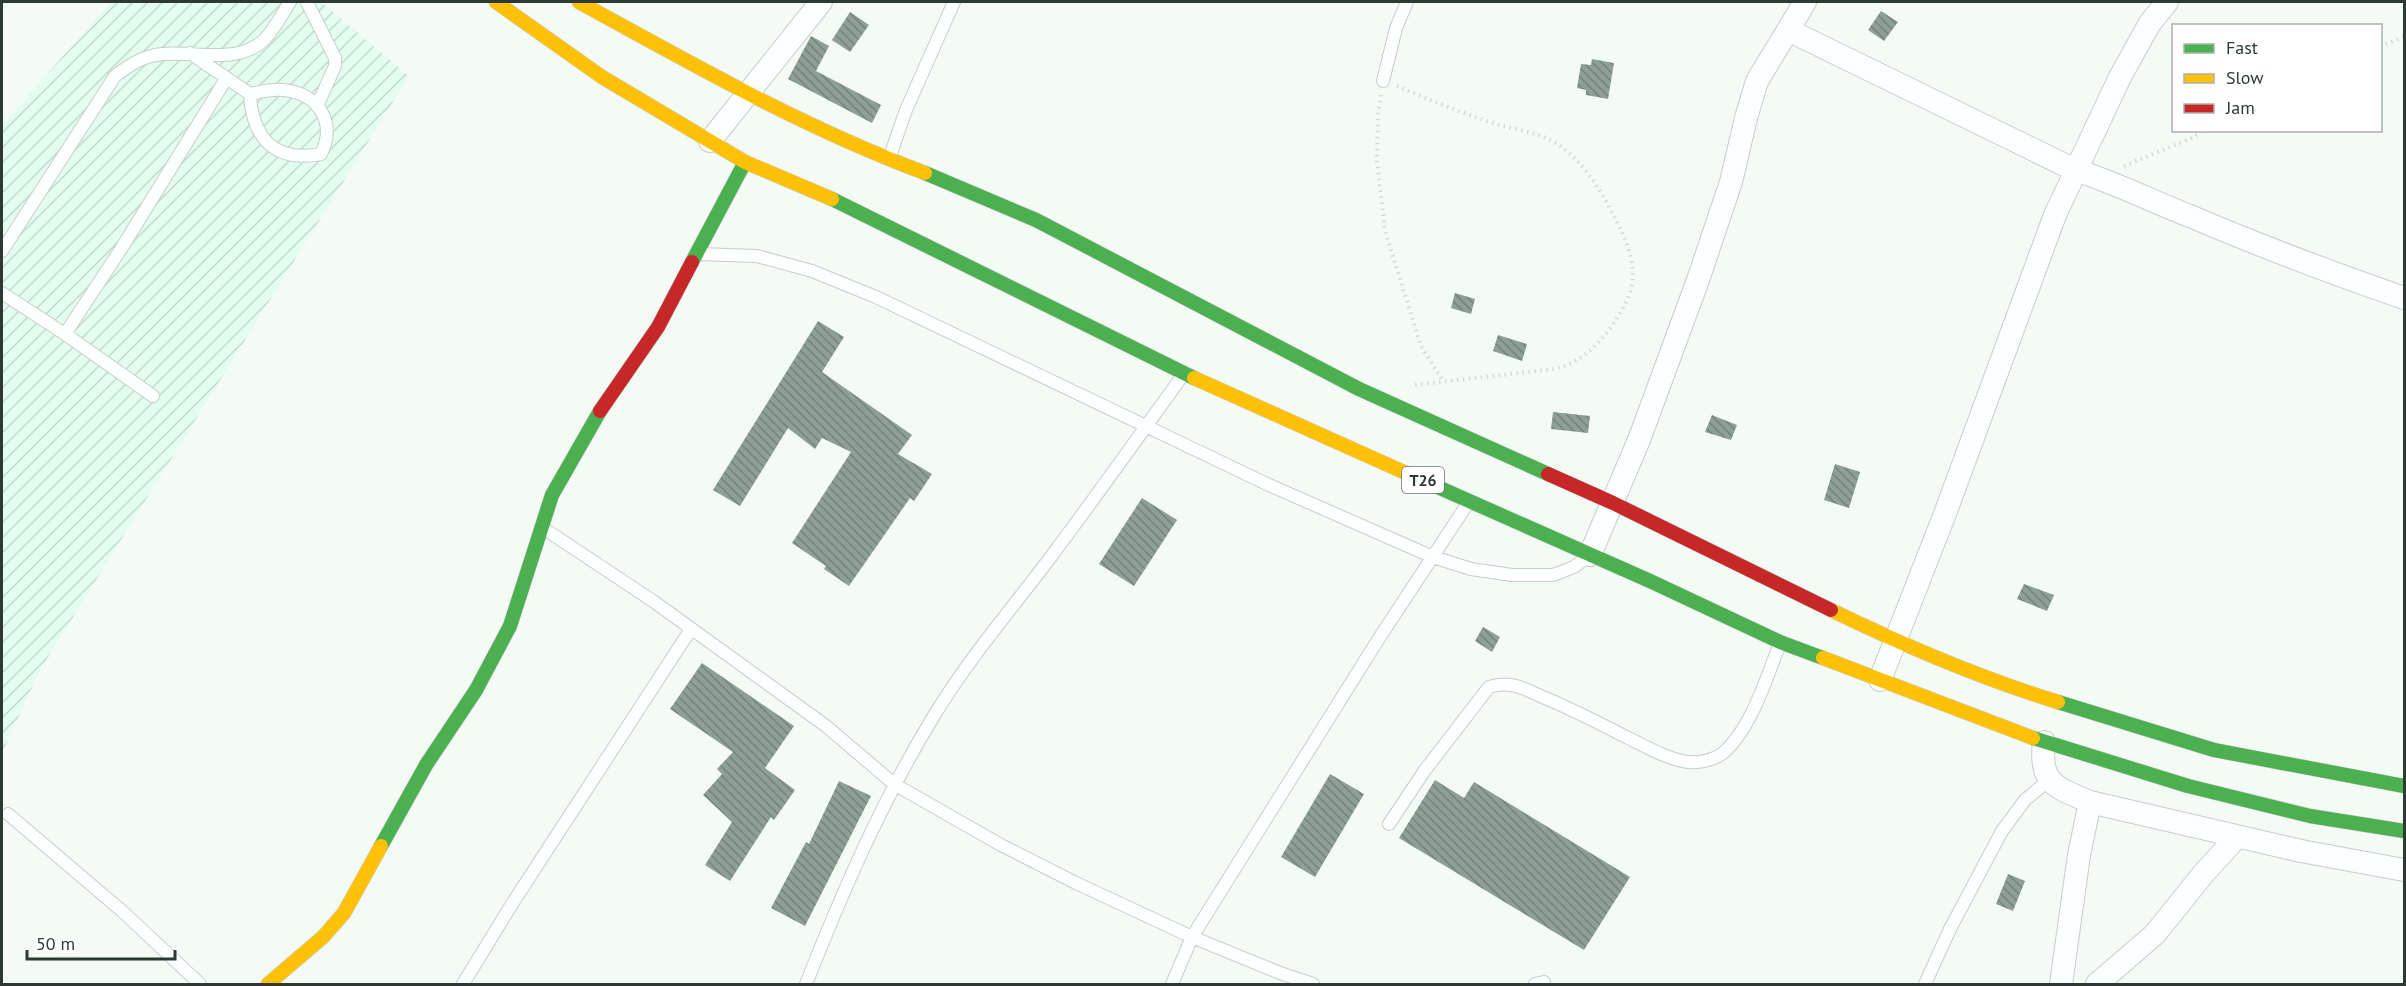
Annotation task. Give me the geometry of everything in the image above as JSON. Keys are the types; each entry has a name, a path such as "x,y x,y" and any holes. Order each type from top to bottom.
{"main road":[{"name":"T26","path":"496,2 602,77 745,162 811,189 1184,374 1780,642 2044,742 2188,786 2310,816 2404,831"},
{"path":"579,2 747,94 889,160 959,186 1036,220 1359,389 1613,502 1777,585 1895,640 1977,674 2054,701 2203,747 2404,786"},
{"path":"276,982 344,914 426,765 476,690 510,626 552,495 596,416 658,327 745,162"}],"street":[{"path":"710,141 821,2"},
{"path":"1590,555 1639,440 1698,280 1731,182 1757,81 1805,2"},
{"path":"1880,680 2055,215 2120,77 2150,23 2167,2"},
{"path":"1788,30 2075,170 2099,177 2190,217 2404,298"},
{"path":"2044,742 2042,758 2049,780 2066,792 2090,802 2343,860 2404,870"},
{"path":"2061,984 2079,855 2090,802"},
{"path":"2097,984 2155,934 2204,873 2237,837"}],"lane":[{"path":"2,251 115,76 131,63 151,56 190,53 222,55 240,52 264,40 290,2"},
{"path":"307,2 335,58 335,66 317,106"},
{"path":"889,160 906,110 954,2"},
{"path":"1383,81 1396,28 1407,2"},
{"path":"190,53 250,94 282,90 299,93 317,106 327,122 327,141 321,154 305,157 280,152 262,138 251,116 250,94"},
{"path":"65,334 121,249 226,79"},
{"path":"696,254 757,256 812,271 876,297 1269,485 1432,557 1481,570 1512,575 1552,575 1574,567 1590,555"},
{"path":"2,293 153,396"},
{"path":"806,984 855,864 894,784 933,717 1184,374"},
{"path":"1172,984 1192,937 1376,643 1469,501"},
{"path":"543,528 653,601 826,726 894,784 1019,854 1192,937 1313,984"},
{"path":"463,984 512,904 691,629"},
{"path":"1389,824 1457,726 1489,687 1503,682 1520,687 1649,748 1689,762 1708,761 1723,753 1741,732 1761,692 1780,642"},
{"path":"1925,984 1950,929 2002,831 2025,800 2049,780"},
{"path":"8,814 122,910 200,984"}],"path":[{"path":"2382,45 2404,37"},
{"path":"1410,386 1493,377 1569,365 1602,341 1613,328 1629,297 1634,276 1632,257 1601,190 1576,161 1556,144 1530,132 1501,125 1383,81 1378,115 1377,161 1385,231 1421,346 1443,381"},
{"path":"2099,177 2192,138 2201,132"}],"shaded area":[{"path":"111,2 321,2 409,76 39,672 2,753 2,125"}],"building":[{"path":"1881,11 1898,22 1884,41 1868,30"},
{"path":"850,12 869,25 850,52 832,40"},
{"path":"811,36 829,46 816,71 881,105 872,123 788,79"},
{"path":"1592,59 1614,63 1608,99 1586,95 1586,90 1577,88 1581,64 1591,65"},
{"path":"1455,293 1475,299 1471,314 1451,308"},
{"path":"818,321 844,337 822,372 912,435 898,454 932,474 914,501 910,498 849,586 824,569 826,566 792,543 851,452 822,438 815,449 788,428 740,506 713,490"},
{"path":"1498,335 1527,344 1522,361 1493,351"},
{"path":"1553,412 1590,416 1588,433 1551,429"},
{"path":"1712,415 1737,425 1731,440 1705,432"},
{"path":"1835,464 1860,472 1849,508 1824,500"},
{"path":"1142,498 1177,520 1134,586 1099,564"},
{"path":"2024,584 2054,595 2047,611 2017,599"},
{"path":"1483,627 1500,637 1492,652 1475,641"},
{"path":"702,663 794,726 765,768 795,790 774,820 771,817 730,881 705,865 732,822 703,795 722,774 717,769 733,752 670,709"},
{"path":"1330,774 1364,794 1315,877 1281,857"},
{"path":"1435,780 1464,798 1474,782 1630,877 1584,950 1399,838"},
{"path":"839,781 871,796 805,926 771,908 806,842 809,844"},
{"path":"2008,874 2025,881 2013,911 1996,904"}],"traffic: fast":[{"path":"692,262 745,162"},
{"path":"925,173 1036,220 1359,389 1548,474"},
{"path":"832,199 1194,378"},
{"path":"381,846 426,765 476,690 510,626 552,495 600,411"},
{"path":"1406,473 1650,581 1780,642 1823,658"},
{"path":"2058,702 2214,750 2404,786"},
{"path":"2033,738 2188,786 2310,816 2404,831"}],"traffic: slow":[{"path":"496,2 602,77 745,162 832,199"},
{"path":"579,2 792,115 925,173"},
{"path":"1194,378 1406,473"},
{"path":"1831,610 1943,660 2000,683 2058,702"},
{"path":"1823,658 2033,738"},
{"path":"268,984 323,937 344,913 381,846"}],"traffic: jam":[{"path":"600,411 658,327 692,262"},
{"path":"1548,474 1613,503 1831,610"}]}
